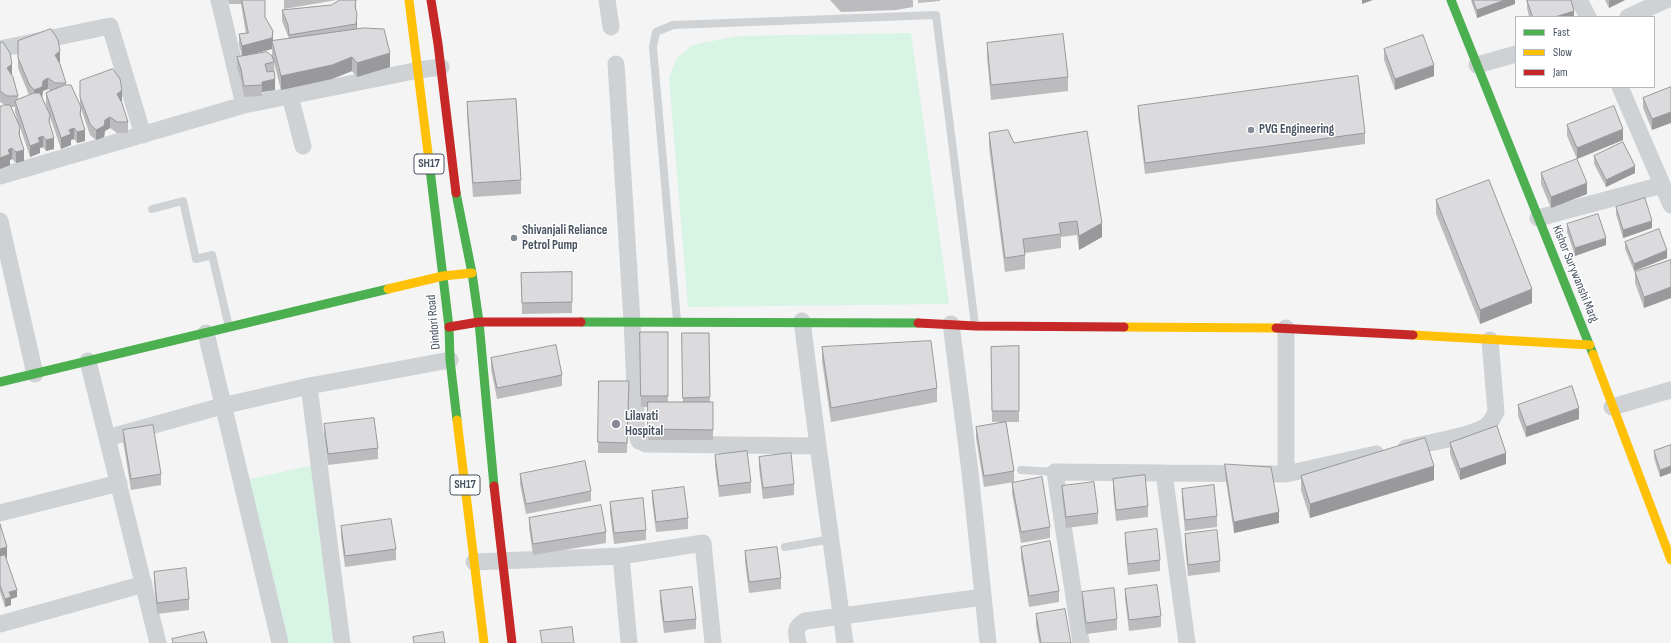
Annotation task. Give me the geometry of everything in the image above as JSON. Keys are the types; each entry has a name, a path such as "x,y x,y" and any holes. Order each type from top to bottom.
{"street":[{"path":"219,0 244,105"},
{"name":"Dindori Road","path":"409,0 419,70 449,327 450,360 484,643"},
{"name":"SH17","path":"431,0 438,44 458,206 472,273 479,322"},
{"path":"608,0 611,27"},
{"name":"Kishor Surywanshi Marg","path":"1451,0 1590,345 1612,407 1671,560"},
{"path":"1579,0 1587,16"},
{"path":"1630,16 1666,0"},
{"path":"0,49 110,26 143,135"},
{"path":"1477,65 1515,54"},
{"path":"616,64 632,321 637,434 639,441 646,444 818,446"},
{"path":"0,176 244,105 440,67"},
{"path":"1620,88 1671,205"},
{"path":"290,96 303,146"},
{"path":"1538,218 1662,185"},
{"path":"0,221 35,374"},
{"path":"0,382 443,276 472,273"},
{"path":"449,327 479,322 802,321 951,324 976,326 1286,328 1590,345"},
{"path":"802,321 845,643"},
{"path":"479,322 502,560 512,643"},
{"path":"951,324 970,472 988,643"},
{"path":"1286,328 1286,474"},
{"path":"206,333 222,406 280,643"},
{"path":"1081,643 1055,472 1286,474 1462,435 1484,428 1491,422 1496,412 1490,340"},
{"path":"107,438 222,406 309,386 450,360"},
{"path":"88,361 158,643"},
{"path":"309,386 342,643"},
{"path":"1612,407 1671,390"},
{"path":"1164,473 1187,643"},
{"path":"0,513 118,483"},
{"path":"474,562 621,556 703,543 713,643"},
{"path":"621,556 629,643"},
{"path":"0,624 144,584"},
{"path":"798,643 796,630 798,625 805,622 983,597"}],"lane":[{"path":"677,321 654,46 656,32 673,25 936,15 976,326"},
{"path":"152,209 183,201 196,259 212,256 229,328"},
{"path":"1021,470 1055,472"},
{"path":"785,547 832,539"}],"green space":[{"path":"911,33 949,304 688,307 669,78 676,59 692,45 738,36"},
{"path":"313,466 338,643 284,643 247,483 250,479"}],"building":[{"path":"242,0 265,0 265,17 273,31 272,38 242,46 239,34 248,33"},
{"path":"340,0 356,0 356,24 289,35 288,25 282,10 331,5"},
{"path":"1473,0 1505,0 1477,10"},
{"path":"1527,0 1571,0 1574,11 1558,16 1533,16"},
{"path":"364,28 384,29 390,53 357,63 352,57 332,65 281,76 272,41"},
{"path":"51,29 58,40 60,51 55,55 60,64 66,83 55,83 48,78 43,81 42,87 34,90 29,84 18,58 18,41"},
{"path":"1063,34 1068,77 991,85 987,43"},
{"path":"1423,35 1434,65 1395,79 1384,49"},
{"path":"3,42 10,53 12,64 7,68 13,77 18,96 7,96 0,91 0,43"},
{"path":"267,52 272,56 274,62 265,64 267,72 274,71 275,79 262,82 262,85 244,86 237,57"},
{"path":"113,69 120,79 122,90 117,94 122,103 128,122 117,122 110,117 105,120 104,126 96,130 90,124 80,97 80,81"},
{"name":"PVG Engineering","path":"1358,76 1365,133 1145,163 1138,106"},
{"path":"65,85 71,85 81,107 80,114 85,130 77,132 74,128 69,130 71,134 61,138 46,93"},
{"path":"1671,87 1671,112 1652,119 1643,98"},
{"path":"34,93 40,93 50,115 49,121 54,138 46,140 43,136 38,138 40,142 30,146 15,101"},
{"path":"516,99 521,180 473,183 467,102"},
{"path":"10,105 20,127 19,134 24,150 16,152 12,148 8,150 10,154 0,158 0,107"},
{"path":"1614,106 1623,129 1577,148 1567,125"},
{"path":"1008,130 1014,143 1087,131 1102,223 1079,236 1077,221 1059,223 1061,234 1023,239 1025,255 1005,258 989,133"},
{"path":"1623,142 1635,166 1606,180 1594,156"},
{"path":"1577,159 1587,183 1551,197 1541,173"},
{"path":"1489,180 1532,289 1480,310 1436,200"},
{"path":"1645,198 1652,221 1623,230 1616,207"},
{"path":"1598,214 1606,238 1575,248 1567,224"},
{"path":"1659,229 1667,250 1634,264 1625,242"},
{"path":"1671,260 1671,287 1644,297 1635,272"},
{"path":"572,272 572,302 522,303 521,273"},
{"path":"640,332 668,332 668,396 641,396"},
{"path":"682,333 709,333 710,397 683,398"},
{"path":"931,341 937,388 831,408 822,347"},
{"path":"556,345 562,375 497,388 491,358"},
{"path":"1019,346 1019,411 992,411 991,347"},
{"path":"599,381 629,381 627,443 598,442"},
{"path":"1572,386 1579,408 1526,427 1518,405"},
{"path":"648,402 713,402 713,430 648,429"},
{"path":"374,418 378,448 328,454 324,424"},
{"path":"1006,422 1014,471 984,476 976,427"},
{"path":"153,425 161,474 131,479 123,430"},
{"path":"1497,426 1506,453 1460,469 1450,443"},
{"path":"1425,438 1434,466 1310,504 1301,476"},
{"path":"1671,445 1671,466 1660,470 1654,451"},
{"path":"747,451 751,482 719,486 715,455"},
{"path":"791,453 794,484 763,488 759,457"},
{"path":"585,461 591,491 526,504 520,474"},
{"path":"1225,464 1271,467 1279,512 1234,522"},
{"path":"1145,475 1148,506 1116,510 1113,479"},
{"path":"1042,477 1050,527 1021,532 1012,483"},
{"path":"1094,482 1098,513 1066,517 1062,486"},
{"path":"1214,485 1217,516 1185,520 1182,489"},
{"path":"684,487 688,518 656,522 652,491"},
{"path":"643,498 646,530 614,533 610,502"},
{"path":"601,505 606,532 533,544 529,518"},
{"path":"391,519 396,549 345,556 341,526"},
{"path":"0,524 7,547 0,549"},
{"path":"1157,529 1160,560 1128,564 1125,533"},
{"path":"1217,530 1220,561 1188,565 1185,534"},
{"path":"1050,541 1059,591 1029,596 1021,547"},
{"path":"777,547 781,578 749,582 745,551"},
{"path":"5,555 17,590 9,592 11,597 5,599 0,585 0,556"},
{"path":"186,568 189,599 157,603 154,572"},
{"path":"1157,585 1161,616 1129,620 1125,589"},
{"path":"692,587 696,619 664,622 660,591"},
{"path":"1114,588 1117,619 1086,623 1082,592"},
{"path":"1065,609 1071,643 1041,643 1036,614"},
{"path":"572,627 574,643 542,643 540,631"},
{"path":"204,632 207,643 173,643 172,639"},
{"path":"443,632 445,643 414,643 413,637"}],"traffic: fast":[{"path":"1451,0 1593,354"},
{"path":"429,161 449,327 450,360 457,420"},
{"path":"456,193 472,273 479,322 494,486"},
{"path":"0,382 388,289"},
{"path":"581,322 918,323"}],"traffic: slow":[{"path":"409,0 429,161"},
{"path":"388,289 443,276 472,273"},
{"path":"1124,327 1276,328"},
{"path":"1413,335 1590,345"},
{"path":"1593,354 1671,560"},
{"path":"457,420 484,643"}],"traffic: jam":[{"path":"431,0 438,44 456,193"},
{"path":"449,327 479,322 581,322"},
{"path":"918,323 976,326 1124,327"},
{"path":"1276,328 1413,335"},
{"path":"494,486 512,643"}],"place":[{"name":"PVG Engineering","path":"1251,130"},
{"name":"Shivanjali Reliance Petrol Pump","path":"514,238"},
{"name":"Lilavati Hospital","path":"616,424"}]}
